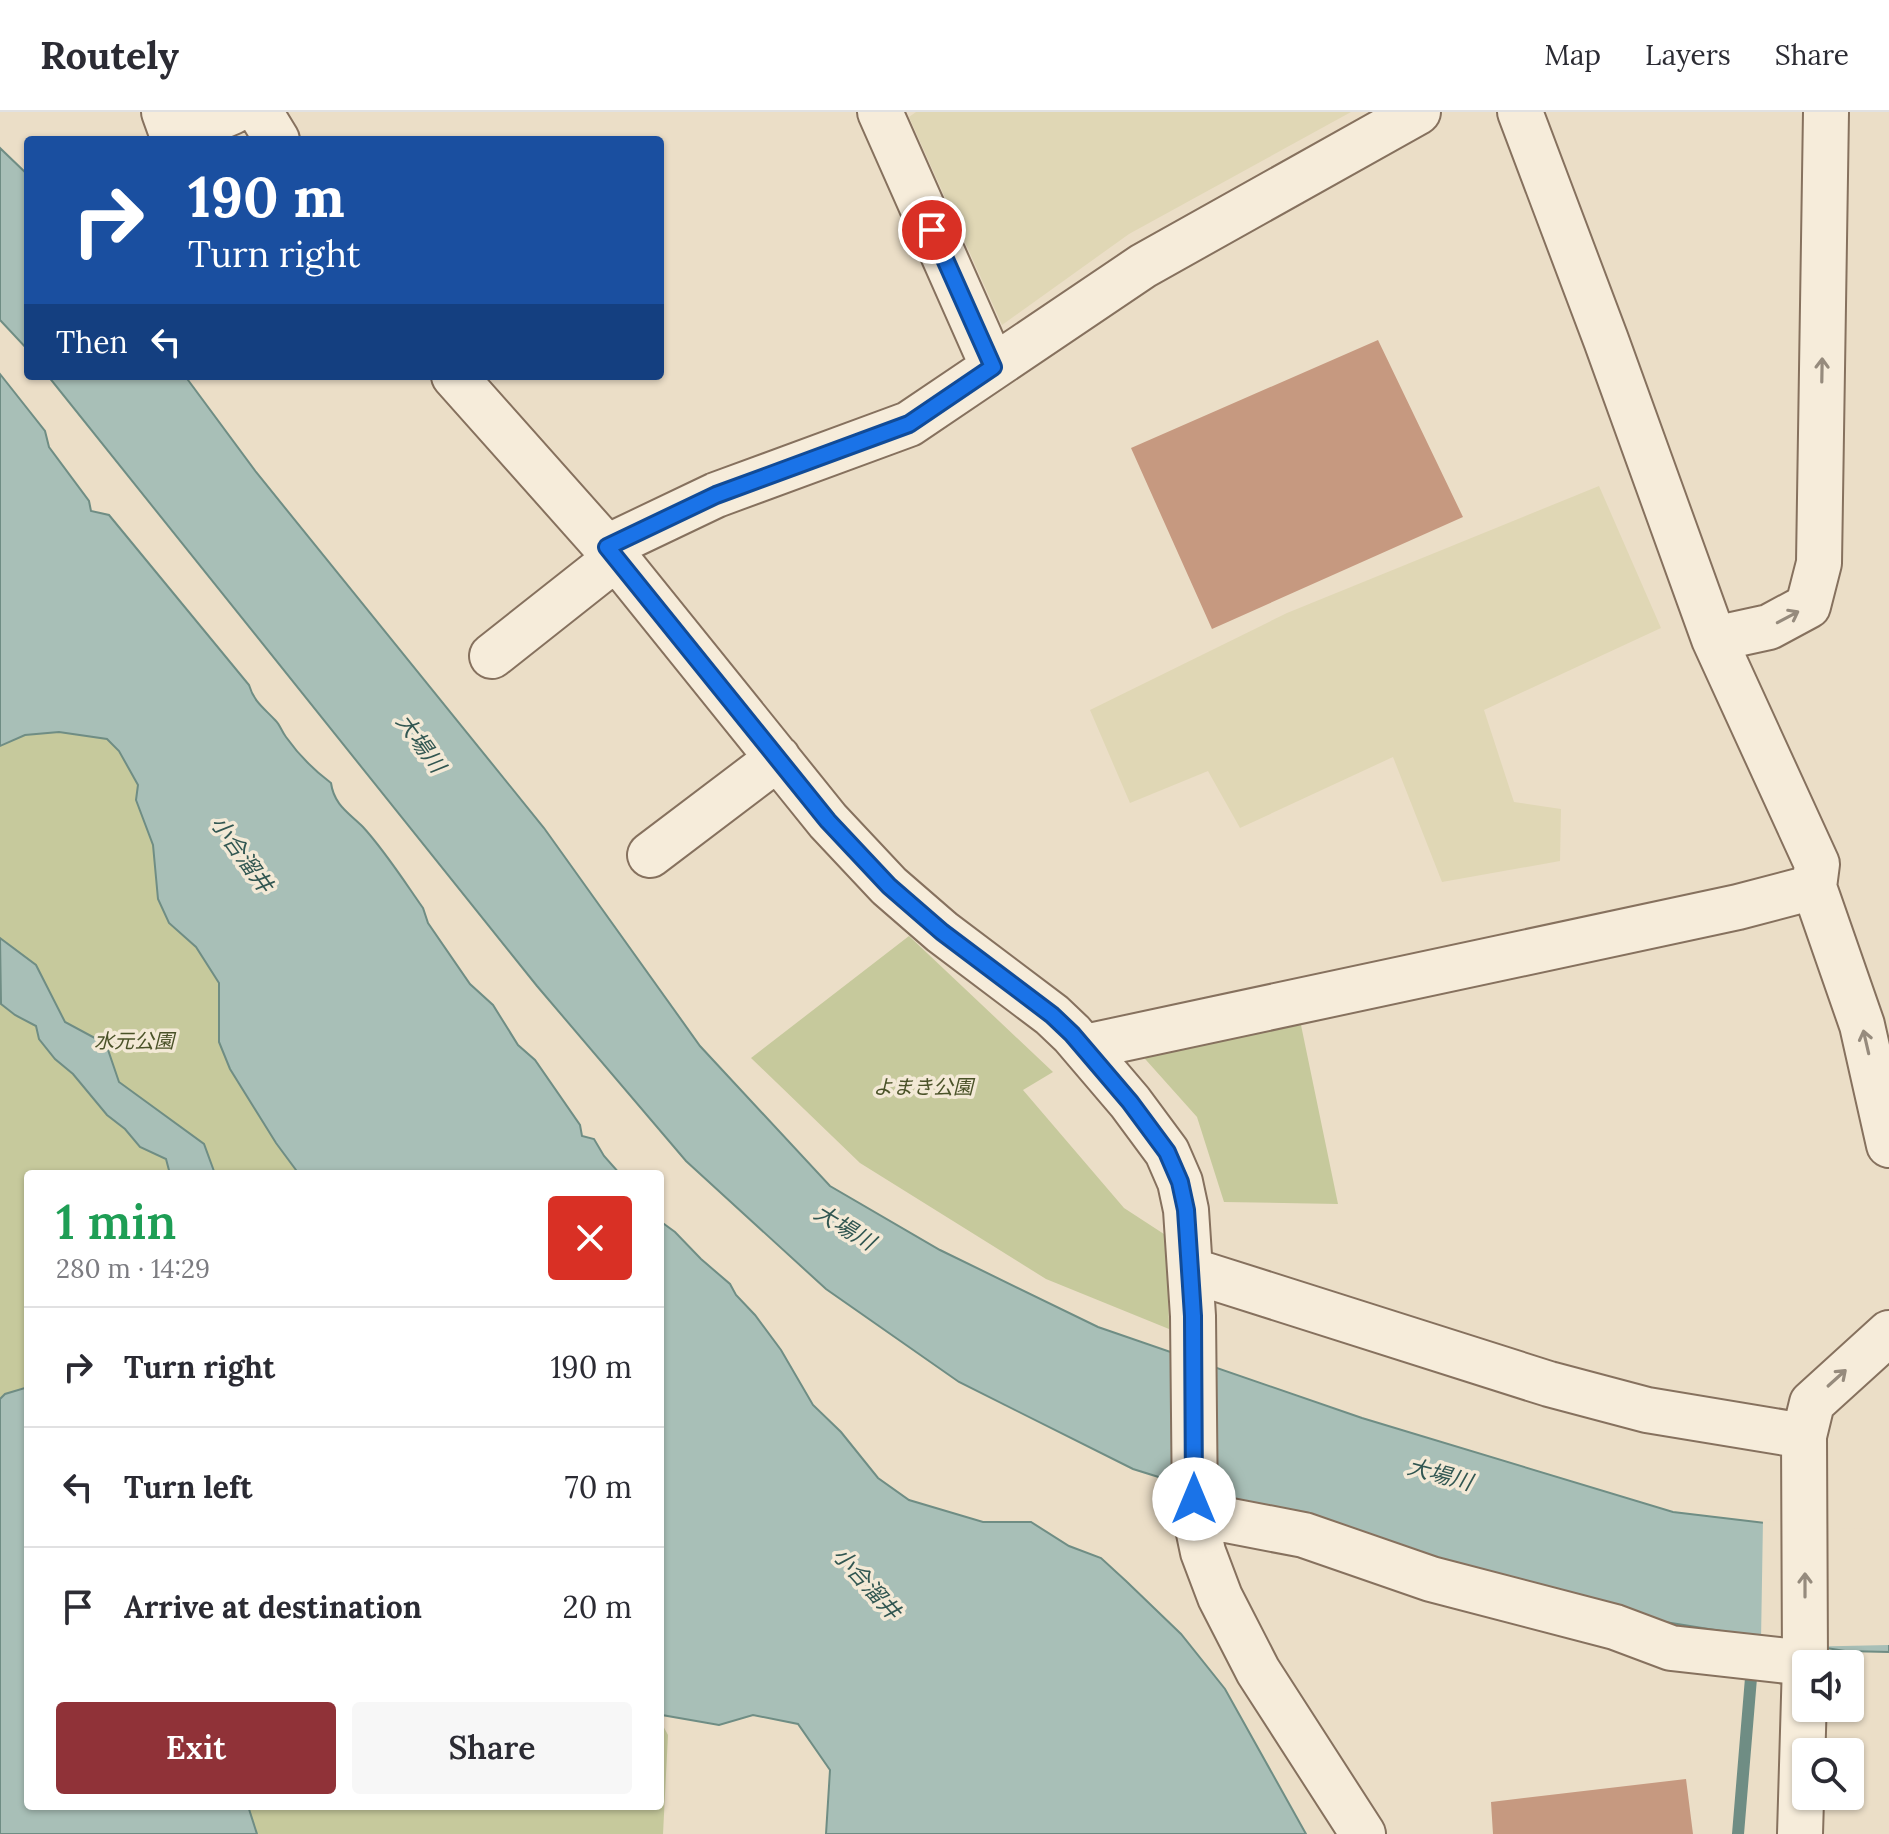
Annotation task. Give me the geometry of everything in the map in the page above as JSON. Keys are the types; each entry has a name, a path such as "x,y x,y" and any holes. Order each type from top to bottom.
{"street":[{"path":"164,112 173,136"},
{"path":"175,136 232,112"},
{"path":"260,112 275,136"},
{"path":"880,112 993,367"},
{"path":"492,656 612,552 716,495 909,424 1143,266 1418,112"},
{"path":"1520,112 1714,639 1817,864 1814,887 1862,1025 1889,1145"},
{"path":"1714,639 1769,627 1808,606 1819,563 1826,112"},
{"path":"458,380 612,552 828,821 889,886 942,932 1052,1015 1085,1047 1167,1152 1180,1182 1186,1210 1193,1316 1194,1506 1203,1552 1220,1597 1258,1671 1363,1834"},
{"path":"650,855 778,758"},
{"path":"1085,1047 1738,907 1814,887"},
{"path":"1190,1270 1549,1384 1647,1410 1804,1436"},
{"path":"1805,1650 1804,1436 1812,1403 1889,1333"},
{"path":"1194,1506 1304,1535 1431,1579 1615,1627 1671,1648 1792,1662"},
{"path":"1800,1834 1803,1722"}],"shaded area":[{"path":"916,112 1351,112 1129,234 1002,325 909,117"},
{"path":"1599,486 1661,628 1484,710 1514,802 1561,809 1560,861 1442,882 1393,757 1240,828 1208,771 1130,803 1090,710 1287,613"}],"green space":[{"name":"水元公園","path":"0,636 98,713 370,1170 24,1170 24,1810 664,1810 664,1728 668,1735 663,1834 0,1834"},
{"name":"よまき公園","path":"909,936 1053,1072 1023,1090 1124,1208 1167,1236 1169,1329 1046,1279 860,1163 751,1058"},
{"path":"1301,1025 1338,1204 1224,1202 1197,1117 1138,1051"}],"water":[{"path":"0,148 24,171 24,346 0,320"},
{"name":"小合溜井","path":"0,374 45,431 49,447 89,501 91,511 109,515 249,685 296,750 331,783 339,803 371,836 394,866 470,984 493,1005 518,1045 535,1060 580,1125 582,1136 594,1139 616,1170 296,1170 230,1069 219,1042 219,983 196,947 169,923 158,899 153,845 136,800 138,785 119,751 107,739 59,732 25,735 0,746"},
{"name":"大場川","path":"51,380 188,380 256,472 544,828 700,1046 830,1186 940,1250 1098,1327 1362,1418 1673,1512 1840,1532 1889,1534 1889,1652 1839,1650 1665,1622 1399,1552 1133,1469 959,1382 826,1289 686,1161 537,986"},
{"path":"0,938 36,965 65,1022 106,1044 119,1082 204,1144 214,1170 169,1170 166,1159 140,1147 125,1129 107,1115 73,1074 55,1059 39,1039 36,1026 1,1004"},
{"name":"小合溜井","path":"664,1224 730,1284 781,1350 813,1405 841,1432 878,1478 909,1500 983,1522 1031,1522 1069,1546 1101,1558 1126,1581 1181,1634 1225,1689 1306,1834 826,1834 830,1770 798,1724 753,1715 719,1725 664,1715"},
{"path":"24,1388 24,1810 249,1810 257,1834 0,1834 0,1399 5,1394"}],"pier":[{"path":"1763,1519 1889,1530 1889,1645 1797,1647 1761,1641"}],"building":[{"path":"1378,340 1463,517 1212,629 1131,448"},
{"path":"1686,1779 1693,1834 1493,1834 1491,1802"}],"waterway":[{"path":"1738,1834 1752,1666"}],"route":[{"path":"932,230 993,367 909,424 716,495 607,547 828,821 889,886 942,932 1052,1015 1072,1034 1130,1102 1167,1152 1180,1182 1186,1210 1193,1316 1194,1499"}]}
